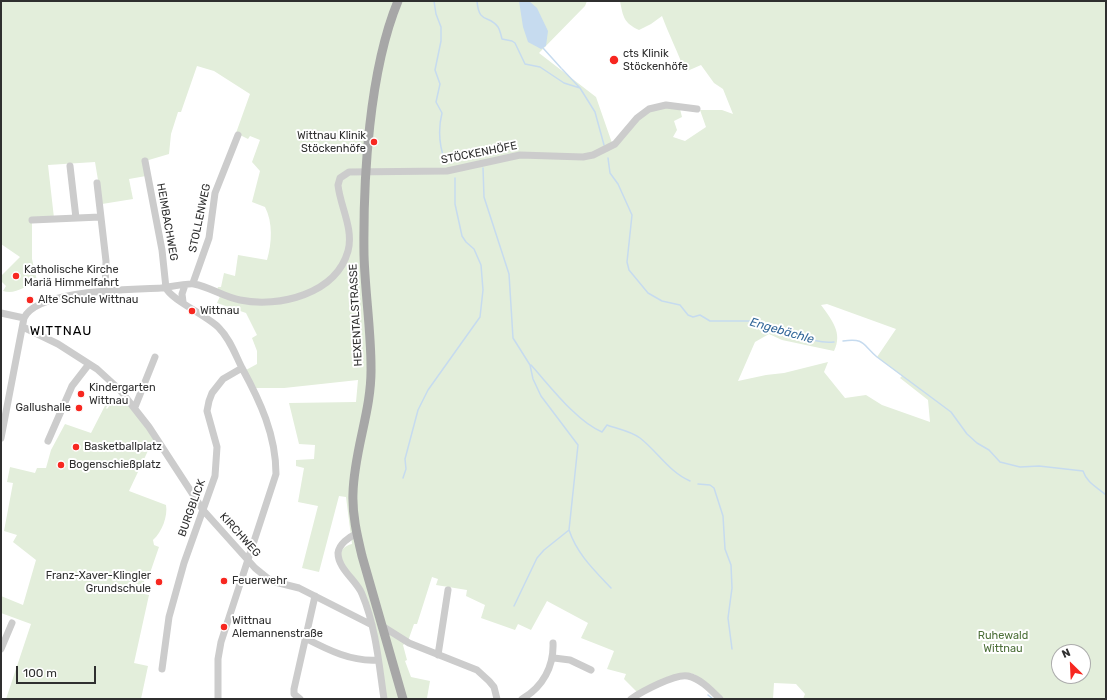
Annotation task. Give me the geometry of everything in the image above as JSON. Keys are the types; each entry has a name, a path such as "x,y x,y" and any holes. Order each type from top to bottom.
{"main road":[{"name":"HEXENTALSTRASSE","path":"398,1 386,34 381,57 370,132 364,255 371,367 368,405 353,492 356,534 403,699"}],"street":[{"name":"STÖCKENHÖFE","path":"193,283 220,295 257,303 280,302 297,297 318,287 339,270 349,250 347,224 338,193 340,178 349,172 447,171 520,155 583,157 594,155 615,144 637,118 649,109 666,105 697,109"},
{"name":"STOLLENWEG","path":"193,283 209,238 216,193 238,135"},
{"name":"HEIMBACHWEG","path":"145,161 162,250 166,288"},
{"path":"70,166 76,218"},
{"path":"97,183 106,261 105,292"},
{"path":"32,220 100,217"},
{"path":"1,438 3,414 24,318 32,308 44,302 61,297 185,286 193,283"},
{"path":"183,302 182,294 185,286"},
{"path":"166,288 183,302 219,327 228,339 260,403 276,454 276,474 221,642 218,659 218,699"},
{"path":"1,312 24,318"},
{"name":"KIRCHWEG","path":"23,327 58,344 101,372 135,408 203,510 255,568 271,580 286,584 315,596 372,625"},
{"path":"135,408 155,357"},
{"path":"48,441 72,386 89,364"},
{"name":"BURGBLICK","path":"162,669 170,617 186,558 211,491 217,467 217,447 207,411 209,402 212,393 224,379 242,368"},
{"path":"356,534 342,544 338,551 339,560 362,593 372,625 384,699"},
{"path":"438,656 448,590"},
{"path":"300,699 294,692 315,596"},
{"path":"1,649 12,623"},
{"path":"382,626 405,641 438,656 471,667 483,674 494,687 497,699"},
{"path":"305,638 330,651 367,661 378,660"},
{"path":"522,699 540,686 554,658 553,643"},
{"path":"554,658 570,660 591,670"},
{"path":"631,699 637,694 674,678 687,675 707,686 720,699"},
{"path":"219,690 223,699"}],"green space":[{"name":"Ruhewald Wittnau","path":"1,1 587,1 585,6 539,53 596,97 612,143 645,112 679,105 682,117 674,121 677,130 673,137 685,141 706,127 700,110 722,110 733,114 723,89 714,83 701,65 685,72 662,16 639,30 630,25 625,19 620,1 1106,1 1106,699 803,699 805,694 796,684 774,683 773,699 724,699 694,674 687,673 637,692 624,679 626,674 607,669 614,651 581,638 588,623 547,601 531,630 518,624 515,630 481,618 485,605 466,596 467,590 436,585 438,579 432,577 417,624 414,624 408,641 403,645 407,660 405,661 411,677 430,681 427,698 430,699 387,699 371,610 341,558 343,549 352,544 346,497 339,496 319,572 302,568 318,506 298,502 304,468 296,466 296,460 314,459 315,445 299,444 289,403 356,402 358,380 284,388 256,388 246,370 257,364 257,351 252,338 257,335 246,313 217,303 222,292 217,290 218,287 221,287 224,273 235,276 238,255 267,260 270,247 271,233 268,213 265,207 252,202 260,171 252,162 260,140 250,136 248,139 236,133 250,94 214,71 197,66 181,112 178,112 171,134 169,154 142,162 146,176 129,179 133,199 102,204 95,162 48,165 54,218 32,219 32,259 37,281 16,291 3,291 6,286 1,281 1,276 20,257 1,244","holes":["827,304 896,329 877,357 902,376 900,378 928,400 930,422 882,405 866,395 845,398 824,372 828,362 784,373 738,381 755,342 769,334 782,340 834,351 837,332 832,321 821,305"]},
{"path":"121,395 154,438 129,491 166,505 166,514 162,528 153,540 154,545 159,547 150,573 147,573 140,593 149,595 134,663 148,666 141,699 6,699 31,624 1,613 1,596 23,605 36,560 13,542 17,535 4,531 13,483 7,482 10,467 35,473 37,468 46,468 51,450 65,424 91,433 110,396 112,398 106,408 107,409 114,400"}],"water":[{"path":"519,1 529,1 537,8 548,31 546,46 541,49 528,42 523,27"}],"waterway":[{"path":"434,1 436,14 441,27 441,41 435,70 440,84 436,102 442,113 440,137 441,149 445,161"},
{"name":"Engebächle","path":"477,1 478,8 482,16 495,23 500,31 502,39 515,43 525,64 540,67 564,83 580,88 595,112 604,145"},
{"path":"543,48 561,68"},
{"path":"562,69 580,88"},
{"name":"Engebächle","path":"608,158 610,173 618,184 632,215 627,262 629,270 648,293 662,301 680,305 688,315 693,317 700,315 710,321 754,321 769,329 784,330 816,341 834,342"},
{"path":"483,168 484,197 509,274 513,338 530,365 533,379 541,396 578,445 569,530 572,539 581,554 611,588"},
{"path":"403,478 406,469 405,459 418,410 428,390 480,317 483,290 481,265 474,249 462,236 455,204 455,178"},
{"name":"Engebächle","path":"843,341 855,340 863,343 877,357 951,412 967,434 977,443 989,450 1000,462 1020,467 1039,466 1083,471 1090,482 1106,495"},
{"path":"531,365 573,412 592,427 602,432 607,425 629,432 646,443 669,467 690,481"},
{"path":"698,484 710,485 714,488 723,516 725,549 731,565 732,588 728,618 732,649"},
{"path":"514,606 537,558 544,550 569,530"},
{"path":"708,695 713,699"}],"place":[{"name":"cts Klinik Stöckenhöfe","path":"614,60"},
{"name":"Wittnau Klinik Stöckenhöfe","path":"374,142"},
{"name":"Katholische Kirche Mariä Himmelfahrt","path":"16,276"},
{"name":"Alte Schule Wittnau","path":"30,300"},
{"name":"Wittnau","path":"192,311"},
{"name":"Kindergarten Wittnau","path":"81,394"},
{"name":"Gallushalle","path":"79,408"},
{"name":"Basketballplatz","path":"76,447"},
{"name":"Bogenschießplatz","path":"61,465"},
{"name":"Feuerwehr","path":"224,581"},
{"name":"Franz-Xaver-Klingler Grundschule","path":"159,582"},
{"name":"Wittnau Alemannenstraße","path":"224,627"}],"district":[{"name":"WITTNAU","path":"61,331"}]}
